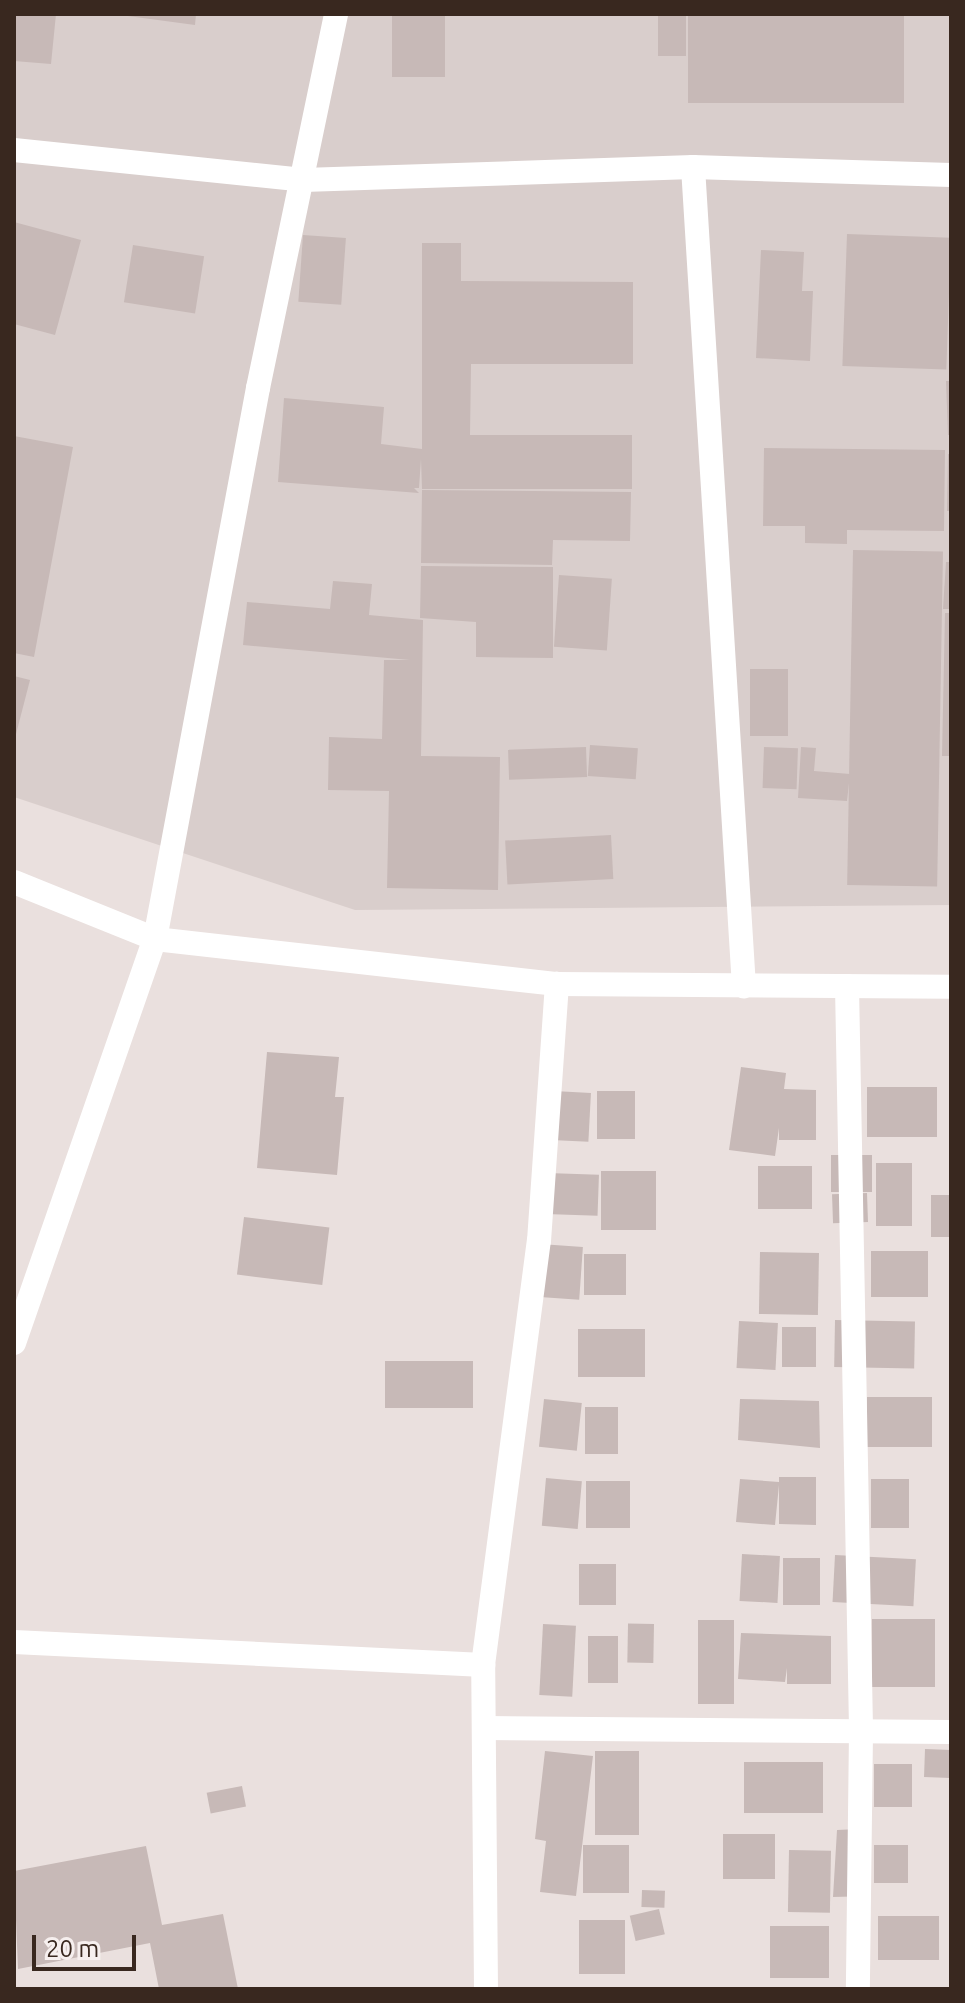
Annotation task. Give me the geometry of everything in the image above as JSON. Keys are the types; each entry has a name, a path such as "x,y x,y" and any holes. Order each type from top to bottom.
{"street":[{"path":"14,1343 155,939 336,14"},
{"path":"14,150 303,180 693,167 951,175"},
{"path":"693,167 744,986"},
{"path":"14,882 155,939 557,984 951,987"},
{"path":"486,1989 483,1665 539,1241 557,984"},
{"path":"847,986 861,1732 858,1989"},
{"path":"14,1642 483,1665"},
{"path":"484,1728 951,1732"}],"shaded area":[{"path":"14,14 951,14 951,905 355,910 14,797"}],"building":[{"path":"14,14 56,14 51,64 14,61"},
{"path":"113,14 196,14 195,25"},
{"path":"392,14 445,14 445,77 392,77"},
{"path":"658,14 686,14 686,56 658,56"},
{"path":"688,14 904,14 904,103 688,103"},
{"path":"14,222 81,240 55,335 14,324"},
{"path":"847,234 951,238 946,370 842,366"},
{"path":"303,235 346,238 341,305 298,302"},
{"path":"422,243 461,243 461,281 633,282 633,364 471,364 470,435 632,435 632,489 422,489 421,459 419,488 414,488 419,493 278,482 284,398 384,407 381,444 422,449"},
{"path":"133,245 204,256 195,314 124,302"},
{"path":"761,250 804,252 802,291 813,291 810,361 756,358"},
{"path":"946,381 951,381 951,435 948,435"},
{"path":"14,436 73,447 34,657 14,653"},
{"path":"764,448 945,450 944,531 847,530 847,544 805,543 805,526 763,526"},
{"path":"948,454 951,454 951,511 947,511"},
{"path":"422,490 631,492 630,541 553,540 552,565 421,563"},
{"path":"853,550 943,552 937,887 847,885"},
{"path":"946,562 951,562 951,609 943,609"},
{"path":"421,566 553,567 553,658 476,657 476,622 420,618"},
{"path":"559,575 612,579 607,651 554,647"},
{"path":"333,581 372,584 369,615 423,620 421,756 500,757 498,890 387,888 389,791 328,790 329,737 382,739 384,660 410,660 243,645 247,602 330,609"},
{"path":"945,613 951,613 951,756 942,756"},
{"path":"750,669 788,669 788,736 750,736"},
{"path":"14,676 30,680 15,738 14,738"},
{"path":"590,745 638,748 636,779 588,776"},
{"path":"586,747 587,777 509,780 508,750"},
{"path":"764,747 798,748 797,789 763,788"},
{"path":"801,747 816,748 814,771 850,774 847,801 798,798"},
{"path":"611,835 613,879 507,884 505,841"},
{"path":"267,1052 339,1057 335,1097 344,1097 337,1175 257,1168"},
{"path":"741,1067 786,1073 784,1089 816,1090 816,1140 779,1140 779,1128 775,1156 729,1150"},
{"path":"867,1087 937,1087 937,1137 867,1137"},
{"path":"554,1091 591,1093 588,1142 551,1140"},
{"path":"597,1091 635,1091 635,1139 597,1139"},
{"path":"831,1155 872,1155 872,1192 831,1192"},
{"path":"876,1163 912,1163 912,1226 876,1226"},
{"path":"758,1166 812,1166 812,1209 758,1209"},
{"path":"601,1171 656,1171 656,1230 601,1230"},
{"path":"547,1173 599,1175 598,1216 546,1214"},
{"path":"867,1193 868,1222 833,1223 832,1194"},
{"path":"931,1195 951,1195 951,1237 931,1237"},
{"path":"244,1217 329,1227 322,1285 237,1275"},
{"path":"540,1244 583,1247 579,1300 536,1297"},
{"path":"871,1251 928,1251 928,1297 871,1297"},
{"path":"760,1252 819,1253 818,1315 759,1314"},
{"path":"584,1254 626,1254 626,1295 584,1295"},
{"path":"835,1320 915,1321 914,1368 834,1367"},
{"path":"739,1321 778,1323 775,1370 737,1368"},
{"path":"782,1327 816,1327 816,1367 782,1367"},
{"path":"578,1329 645,1329 645,1377 578,1377"},
{"path":"385,1361 473,1361 473,1408 385,1408"},
{"path":"867,1397 932,1397 932,1447 867,1447"},
{"path":"544,1399 582,1403 577,1451 539,1447"},
{"path":"740,1399 819,1401 820,1448 738,1440"},
{"path":"585,1407 618,1407 618,1454 585,1454"},
{"path":"779,1477 816,1477 816,1525 779,1524 779,1485 775,1525 736,1522 740,1479 779,1482"},
{"path":"546,1478 582,1481 578,1529 542,1526"},
{"path":"871,1479 909,1479 909,1528 871,1528"},
{"path":"586,1481 630,1481 630,1528 586,1528"},
{"path":"742,1554 780,1556 777,1603 740,1601"},
{"path":"835,1555 916,1559 913,1606 833,1602"},
{"path":"783,1558 820,1558 820,1605 783,1605"},
{"path":"579,1564 616,1564 616,1605 579,1605"},
{"path":"872,1619 935,1619 935,1687 872,1687"},
{"path":"698,1620 734,1620 734,1704 698,1704"},
{"path":"543,1624 576,1626 572,1697 539,1695"},
{"path":"628,1624 654,1624 653,1663 627,1663"},
{"path":"741,1633 831,1636 831,1684 787,1684 787,1668 785,1682 738,1679"},
{"path":"588,1636 618,1636 618,1683 588,1683"},
{"path":"925,1749 951,1750 950,1778 924,1777"},
{"path":"545,1751 593,1756 576,1896 540,1892 546,1841 535,1839"},
{"path":"595,1751 639,1751 639,1835 595,1835"},
{"path":"744,1762 823,1762 823,1813 744,1813"},
{"path":"874,1764 912,1764 912,1807 874,1807"},
{"path":"242,1786 246,1807 211,1813 207,1793"},
{"path":"859,1829 860,1845 847,1847 871,1846 871,1896 833,1897 837,1830"},
{"path":"723,1834 775,1834 775,1879 723,1879"},
{"path":"583,1845 629,1845 629,1893 583,1893"},
{"path":"874,1845 908,1845 908,1883 874,1883"},
{"path":"146,1846 162,1925 223,1914 238,1989 159,1989 150,1943 18,1969 14,1871"},
{"path":"789,1850 831,1851 830,1913 788,1912"},
{"path":"642,1890 665,1891 664,1908 641,1907"},
{"path":"659,1909 665,1934 636,1941 630,1916"},
{"path":"878,1916 939,1916 939,1960 878,1960"},
{"path":"579,1920 625,1920 625,1974 579,1974"},
{"path":"770,1926 829,1926 829,1978 770,1978"}]}
